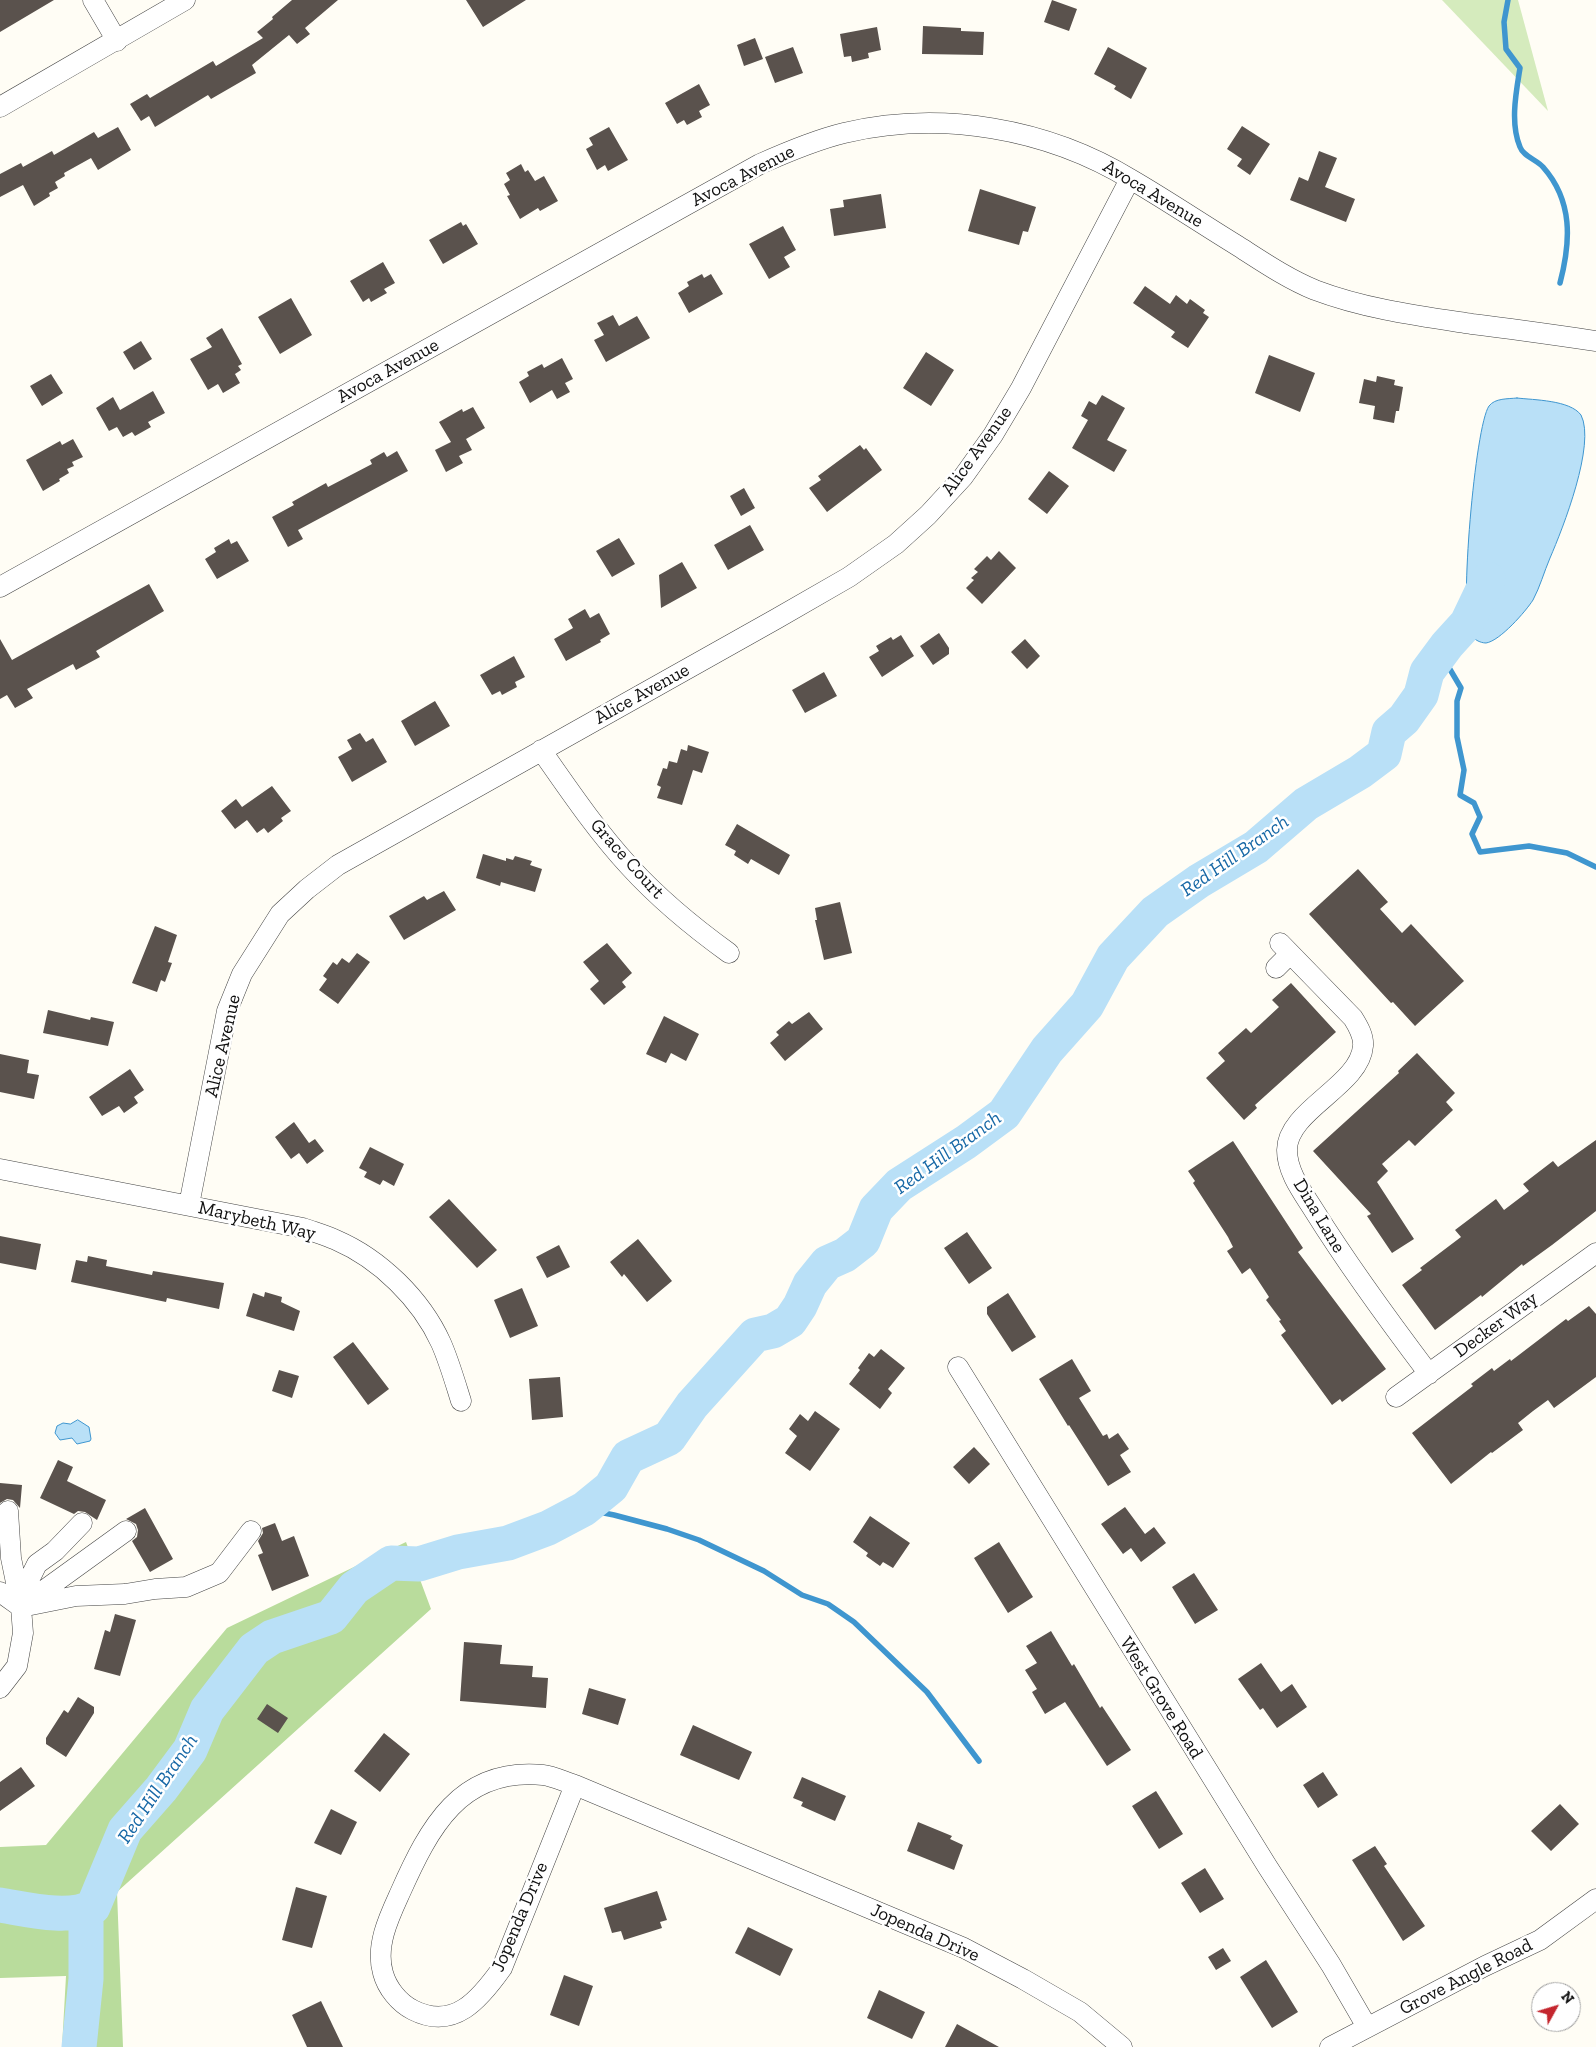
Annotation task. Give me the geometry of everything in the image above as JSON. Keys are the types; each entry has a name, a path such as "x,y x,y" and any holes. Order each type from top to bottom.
{"street":[{"path":"93,0 117,41"},
{"path":"0,108 185,0"},
{"name":"Avoca Avenue","path":"0,587 752,168 798,147 844,133 881,126 939,123 992,128 1045,140 1090,156 1279,272 1315,290 1382,309 1436,319 1596,340"},
{"name":"Alice Avenue","path":"190,1205 227,1010 242,974 280,914 307,889 338,865 850,577 896,544 928,515 963,477 993,435 1026,380 1130,179"},
{"name":"Grace Court","path":"541,750 594,824 629,866 691,926 729,953"},
{"name":"Dina Lane","path":"1276,968 1285,949 1353,1018 1364,1045 1360,1059 1350,1073 1295,1127 1288,1139 1286,1152 1294,1176 1348,1263 1429,1374"},
{"name":"Marybeth Way","path":"0,1169 303,1228 337,1240 367,1258 395,1280 421,1308 441,1343 461,1401"},
{"name":"Decker Way","path":"1396,1398 1596,1253"},
{"name":"West Grove Road","path":"958,1367 1224,1799 1326,1957 1367,2028"},
{"path":"0,1688 16,1666 23,1633 21,1607 12,1566 8,1511"},
{"path":"21,1607 23,1592 37,1564 55,1551 82,1523"},
{"path":"21,1607 126,1531"},
{"path":"0,1592 21,1607 76,1596 125,1594 155,1589 186,1587 219,1573 251,1532"},
{"path":"0,1580 21,1607"},
{"name":"Jopenda Drive","path":"575,1785 502,1968 487,1988 474,2002 459,2012 442,2018 424,2016 405,2006 392,1991 382,1973 381,1952 386,1925 416,1858 430,1832 448,1810 468,1792 492,1779 517,1774 544,1775 575,1785 964,1948 1080,2012 1122,2047"},
{"name":"Grove Angle Road","path":"1330,2047 1540,1940 1596,1899"}],"green space":[{"path":"1442,0 1518,0 1548,111"},
{"path":"406,1542 431,1609 117,1892 123,2047 62,2047 66,1976 0,1978 0,1847 46,1845 227,1628"}],"water":[{"path":"1517,398 1551,402 1569,406 1576,410 1581,415 1585,428 1584,445 1576,486 1533,600 1519,618 1505,631 1492,641 1484,643 1475,639 1470,634 1467,619 1467,558 1474,481 1484,421 1489,406 1498,400"},
{"path":"78,1420 89,1427 90,1441 77,1444 72,1438 60,1440 55,1433 57,1426 63,1423 70,1424"}],"building":[{"path":"0,0 54,0 0,32"},
{"path":"292,0 338,0 305,28 310,34 297,44 289,35 252,65 256,73 211,99 208,95 155,127 149,116 141,121 130,104 147,94 150,98 213,61 216,66 263,38 257,32"},
{"path":"466,0 526,0 483,27"},
{"path":"1052,0 1077,9 1069,31 1044,22"},
{"path":"923,26 961,28 961,31 984,32 983,55 922,54"},
{"path":"877,27 881,50 868,53 869,58 852,62 851,56 844,57 840,34"},
{"path":"755,38 763,59 744,66 737,45"},
{"path":"793,47 803,73 775,83 765,57"},
{"path":"1108,47 1147,68 1131,99 1114,89 1116,86 1094,74"},
{"path":"699,84 710,105 699,111 702,117 687,125 684,120 677,124 665,103"},
{"path":"1242,126 1270,144 1250,175 1237,166 1242,159 1227,149"},
{"path":"118,127 131,150 98,170 91,158 64,173 65,176 55,182 58,188 49,193 50,196 34,206 23,185 0,197 0,174 21,163 23,167 52,151 54,155 94,132 98,138"},
{"path":"609,127 628,160 608,171 605,165 597,170 586,149 593,145 589,138"},
{"path":"1319,151 1337,158 1325,187 1355,199 1346,222 1290,200 1299,177 1308,181"},
{"path":"521,164 525,172 528,170 535,181 544,176 558,201 540,211 538,208 520,219 507,196 510,195 504,184 510,180 506,173"},
{"path":"980,189 1036,207 1028,232 1023,231 1019,245 968,231"},
{"path":"881,194 886,228 834,236 830,209 844,207 843,200"},
{"path":"461,222 463,226 466,224 478,244 443,264 429,240"},
{"path":"783,226 796,250 784,257 790,267 769,279 749,244"},
{"path":"383,262 395,283 384,289 387,293 371,302 369,298 363,302 350,281"},
{"path":"702,274 704,278 711,274 723,294 689,313 678,293 689,286 687,282"},
{"path":"1145,286 1170,304 1176,295 1187,304 1190,299 1205,310 1203,313 1209,317 1188,348 1171,337 1175,332 1133,303"},
{"path":"291,298 312,335 280,354 258,317"},
{"path":"613,315 619,326 637,316 650,338 606,362 594,340 604,335 597,323"},
{"path":"222,328 242,364 238,366 241,370 235,374 240,383 223,393 218,384 208,390 190,359 212,347 206,338"},
{"path":"141,341 152,359 134,370 123,352"},
{"path":"926,352 954,370 931,406 903,388"},
{"path":"1269,355 1315,373 1300,412 1255,393"},
{"path":"562,358 573,379 565,383 570,392 557,399 552,390 530,403 519,382 529,376 527,372 542,364 544,368"},
{"path":"51,374 63,393 42,406 30,386"},
{"path":"1377,376 1395,380 1394,385 1403,387 1399,411 1396,411 1394,423 1373,419 1375,406 1359,403 1364,379 1376,382"},
{"path":"153,391 165,413 148,422 151,427 135,436 132,432 123,437 117,427 109,431 96,408 113,397 120,410"},
{"path":"1102,395 1125,408 1107,440 1127,450 1114,472 1072,448 1088,420 1081,416 1089,401 1096,405"},
{"path":"473,407 485,428 466,439 472,450 459,456 463,463 446,472 435,450 451,442 439,422 462,409 463,412"},
{"path":"73,439 83,457 72,462 74,466 67,469 69,473 59,479 60,481 43,491 26,460 60,441 62,445"},
{"path":"860,445 864,450 866,448 882,470 827,512 809,488 821,480 818,476"},
{"path":"397,451 408,471 298,530 303,539 288,547 272,517 294,505 292,502 326,483 328,487 372,464 370,460 384,452 387,457"},
{"path":"1049,471 1069,486 1047,514 1028,499"},
{"path":"744,488 755,508 741,516 730,496"},
{"path":"750,525 764,550 728,570 714,545"},
{"path":"619,538 635,564 612,577 596,551"},
{"path":"229,539 231,544 237,541 249,561 217,579 205,559 216,552 214,548"},
{"path":"999,551 1016,568 982,604 966,588 974,580 971,578 978,572 974,569 987,556 991,560"},
{"path":"682,562 697,588 661,608 659,575"},
{"path":"149,584 164,611 96,651 100,657 76,670 73,664 27,689 33,698 15,708 7,695 0,699 0,639 12,660"},
{"path":"585,609 590,618 599,613 610,634 600,640 601,642 566,661 554,639 573,628 568,619"},
{"path":"939,633 949,648 949,654 933,665 920,646"},
{"path":"901,635 914,656 882,677 869,657 879,651 876,646 891,637 893,640"},
{"path":"1025,639 1040,656 1027,669 1011,652"},
{"path":"514,656 525,677 515,682 517,687 502,695 500,691 492,695 480,675"},
{"path":"824,672 837,696 805,713 792,690"},
{"path":"435,701 450,726 415,746 401,721"},
{"path":"360,733 366,742 373,738 387,762 352,782 338,757 352,749 347,740"},
{"path":"688,745 709,752 702,773 693,770 682,805 657,798 661,787 657,785 663,768 667,769 669,761 677,763 681,749 687,751"},
{"path":"272,786 291,811 281,818 283,821 268,833 264,828 257,833 247,820 235,829 221,811 236,799 242,807"},
{"path":"737,824 790,855 779,875 751,859 748,864 734,855 736,851 725,845"},
{"path":"483,854 506,861 506,858 513,860 515,856 532,861 530,865 542,869 535,892 501,882 500,886 476,878"},
{"path":"1358,869 1388,902 1380,909 1402,933 1411,924 1464,981 1415,1026 1393,1002 1391,1003 1309,914"},
{"path":"444,891 456,910 404,940 389,916 424,896 427,900"},
{"path":"840,902 852,953 824,960 815,920 817,920 815,908"},
{"path":"155,926 177,935 168,962 172,963 165,982 161,980 157,992 132,983"},
{"path":"607,943 632,973 622,982 626,987 604,1005 590,989 599,981 583,962"},
{"path":"357,953 370,962 338,1004 319,990 327,979 323,976 333,962 337,965 342,958 349,963"},
{"path":"1291,983 1336,1032 1255,1105 1257,1108 1244,1120 1206,1078 1225,1061 1218,1053 1246,1028 1251,1033 1279,1007 1272,1000"},
{"path":"48,1010 90,1020 91,1017 114,1022 108,1046 43,1033"},
{"path":"809,1012 823,1029 785,1061 770,1043 779,1035 776,1032 789,1021 792,1024"},
{"path":"664,1016 699,1034 686,1061 671,1053 666,1063 646,1054"},
{"path":"1417,1053 1455,1093 1446,1102 1453,1110 1415,1146 1409,1140 1382,1164 1388,1171 1377,1182 1414,1239 1392,1253 1367,1216 1371,1214 1313,1151 1399,1073 1398,1071"},
{"path":"0,1054 29,1060 27,1073 39,1075 34,1099 0,1092"},
{"path":"130,1069 144,1090 134,1097 138,1103 124,1113 119,1106 102,1116 89,1097"},
{"path":"294,1122 309,1143 315,1139 324,1151 307,1164 299,1153 291,1159 275,1137"},
{"path":"1596,1140 1596,1211 1435,1330 1402,1285 1422,1270 1420,1268 1461,1237 1455,1230 1496,1199 1504,1210 1529,1191 1523,1184 1553,1161 1558,1167"},
{"path":"1233,1141 1303,1248 1298,1252 1386,1369 1342,1402 1340,1399 1332,1405 1281,1335 1286,1331 1279,1321 1281,1320 1266,1300 1269,1297 1250,1268 1242,1274 1227,1251 1233,1247 1228,1237 1193,1183 1195,1181 1188,1171"},
{"path":"370,1147 404,1164 394,1186 383,1180 380,1185 364,1177 367,1172 359,1168"},
{"path":"449,1199 497,1250 477,1268 429,1217"},
{"path":"967,1232 992,1268 969,1284 944,1248"},
{"path":"0,1236 41,1244 36,1270 0,1263"},
{"path":"638,1239 672,1281 647,1302 624,1274 622,1277 610,1262"},
{"path":"559,1245 570,1267 547,1278 536,1257"},
{"path":"88,1256 107,1260 106,1266 152,1275 153,1271 224,1283 219,1309 167,1298 166,1302 71,1282 76,1260 87,1262"},
{"path":"522,1288 538,1326 510,1338 494,1300"},
{"path":"265,1292 282,1297 281,1302 300,1311 294,1331 246,1316 253,1293 264,1297"},
{"path":"1008,1293 1036,1337 1012,1352 987,1314 987,1307"},
{"path":"1589,1306 1596,1314 1596,1377 1554,1408 1548,1400 1533,1411 1518,1423 1523,1430 1491,1452 1451,1484 1412,1433 1473,1386 1471,1384 1492,1368 1494,1371 1510,1359 1511,1361 1566,1319 1568,1321"},
{"path":"353,1342 389,1389 368,1405 333,1357"},
{"path":"881,1349 905,1368 888,1389 892,1393 880,1409 849,1384 860,1370 858,1368 869,1353 874,1357"},
{"path":"1072,1359 1091,1391 1079,1398 1103,1436 1107,1434 1109,1439 1118,1433 1129,1449 1120,1455 1131,1472 1108,1486 1039,1379"},
{"path":"279,1370 299,1376 292,1398 272,1391"},
{"path":"560,1377 563,1417 532,1420 529,1379"},
{"path":"815,1411 840,1429 810,1471 785,1453 797,1436 789,1429 800,1414 808,1421"},
{"path":"974,1447 990,1464 969,1484 953,1467"},
{"path":"58,1460 73,1467 67,1481 106,1500 97,1520 85,1512 78,1511 74,1514 40,1498"},
{"path":"0,1483 22,1485 20,1508 13,1500 7,1499 0,1503"},
{"path":"1125,1507 1145,1534 1154,1527 1166,1543 1141,1562 1131,1548 1123,1554 1101,1524"},
{"path":"145,1508 173,1559 150,1572 132,1541 137,1537 138,1530 136,1524 126,1519"},
{"path":"870,1516 910,1543 893,1568 883,1562 880,1566 866,1556 868,1553 853,1542"},
{"path":"275,1523 282,1541 294,1536 309,1576 272,1591 258,1555 263,1553 258,1541 263,1533 262,1528"},
{"path":"999,1542 1033,1597 1008,1613 974,1558"},
{"path":"1194,1573 1218,1610 1195,1624 1172,1587"},
{"path":"115,1614 136,1620 120,1676 94,1669 105,1630 110,1632"},
{"path":"1051,1631 1072,1666 1074,1664 1100,1708 1102,1706 1131,1750 1107,1766 1065,1702 1045,1714 1032,1692 1037,1689 1025,1670 1037,1663 1026,1646"},
{"path":"464,1642 502,1645 500,1664 533,1666 532,1677 548,1678 546,1708 460,1701"},
{"path":"1261,1663 1281,1692 1292,1684 1307,1707 1277,1728 1263,1708 1260,1710 1238,1679"},
{"path":"589,1688 626,1699 618,1725 582,1714"},
{"path":"78,1697 94,1707 94,1713 66,1757 46,1744 46,1738 64,1710 68,1713"},
{"path":"267,1704 288,1718 278,1733 257,1719"},
{"path":"693,1725 752,1752 739,1780 680,1755"},
{"path":"384,1733 410,1754 380,1792 354,1771"},
{"path":"21,1767 35,1786 0,1811 0,1782"},
{"path":"1323,1772 1338,1795 1318,1808 1303,1785"},
{"path":"802,1777 846,1796 835,1821 801,1806 803,1802 793,1798"},
{"path":"1156,1791 1183,1834 1159,1849 1132,1806"},
{"path":"1560,1804 1579,1824 1551,1851 1531,1831"},
{"path":"331,1809 357,1822 341,1855 314,1843"},
{"path":"918,1822 952,1836 950,1839 963,1845 954,1870 907,1851"},
{"path":"1375,1846 1387,1864 1384,1866 1425,1926 1403,1941 1352,1860"},
{"path":"1205,1868 1224,1899 1200,1913 1181,1883"},
{"path":"296,1887 327,1896 312,1948 282,1940"},
{"path":"657,1891 667,1920 660,1922 662,1928 624,1940 621,1931 612,1933 604,1908"},
{"path":"748,1927 793,1949 780,1976 735,1953"},
{"path":"1223,1948 1231,1961 1216,1970 1208,1957"},
{"path":"1266,1960 1298,2012 1272,2028 1240,1977"},
{"path":"564,1975 593,1986 579,2026 550,2015"},
{"path":"879,1990 925,2012 912,2039 867,2018"},
{"path":"321,2001 343,2047 307,2047 292,2015"},
{"path":"957,2024 999,2047 945,2047"}],"waterway":[{"name":"Red Hill Branch","path":"1508,0 1504,22 1506,49 1520,68 1515,108 1517,138 1522,150 1540,164 1553,180 1560,194 1567,222 1566,252 1560,283"},
{"name":"Red Hill Branch","path":"0,1905 59,1913 72,1913 93,1907 125,1830 161,1789 190,1750 207,1710 254,1649 272,1637 331,1617 354,1588 391,1563 419,1564 458,1552 508,1543 548,1528 584,1509 611,1487 628,1457 669,1438 692,1405 755,1335 773,1331 790,1321 800,1306 810,1284 827,1263 845,1255 863,1241 876,1209 899,1185 966,1142 1004,1114 1047,1050 1087,1005 1113,957 1155,912 1199,881 1256,847 1306,804 1360,772 1384,754 1389,732 1404,719 1421,695 1427,672 1447,645 1467,623 1488,579"},
{"path":"1447,645 1452,661 1448,666 1461,688 1457,701 1457,737 1464,770 1460,795 1474,803 1480,817 1472,834 1480,852 1529,846 1567,853 1596,867"},
{"path":"584,1509 667,1529 699,1540 764,1571 802,1595 828,1604 854,1622 927,1692 979,1761"},
{"path":"79,2047 86,1979 86,1911"}]}
